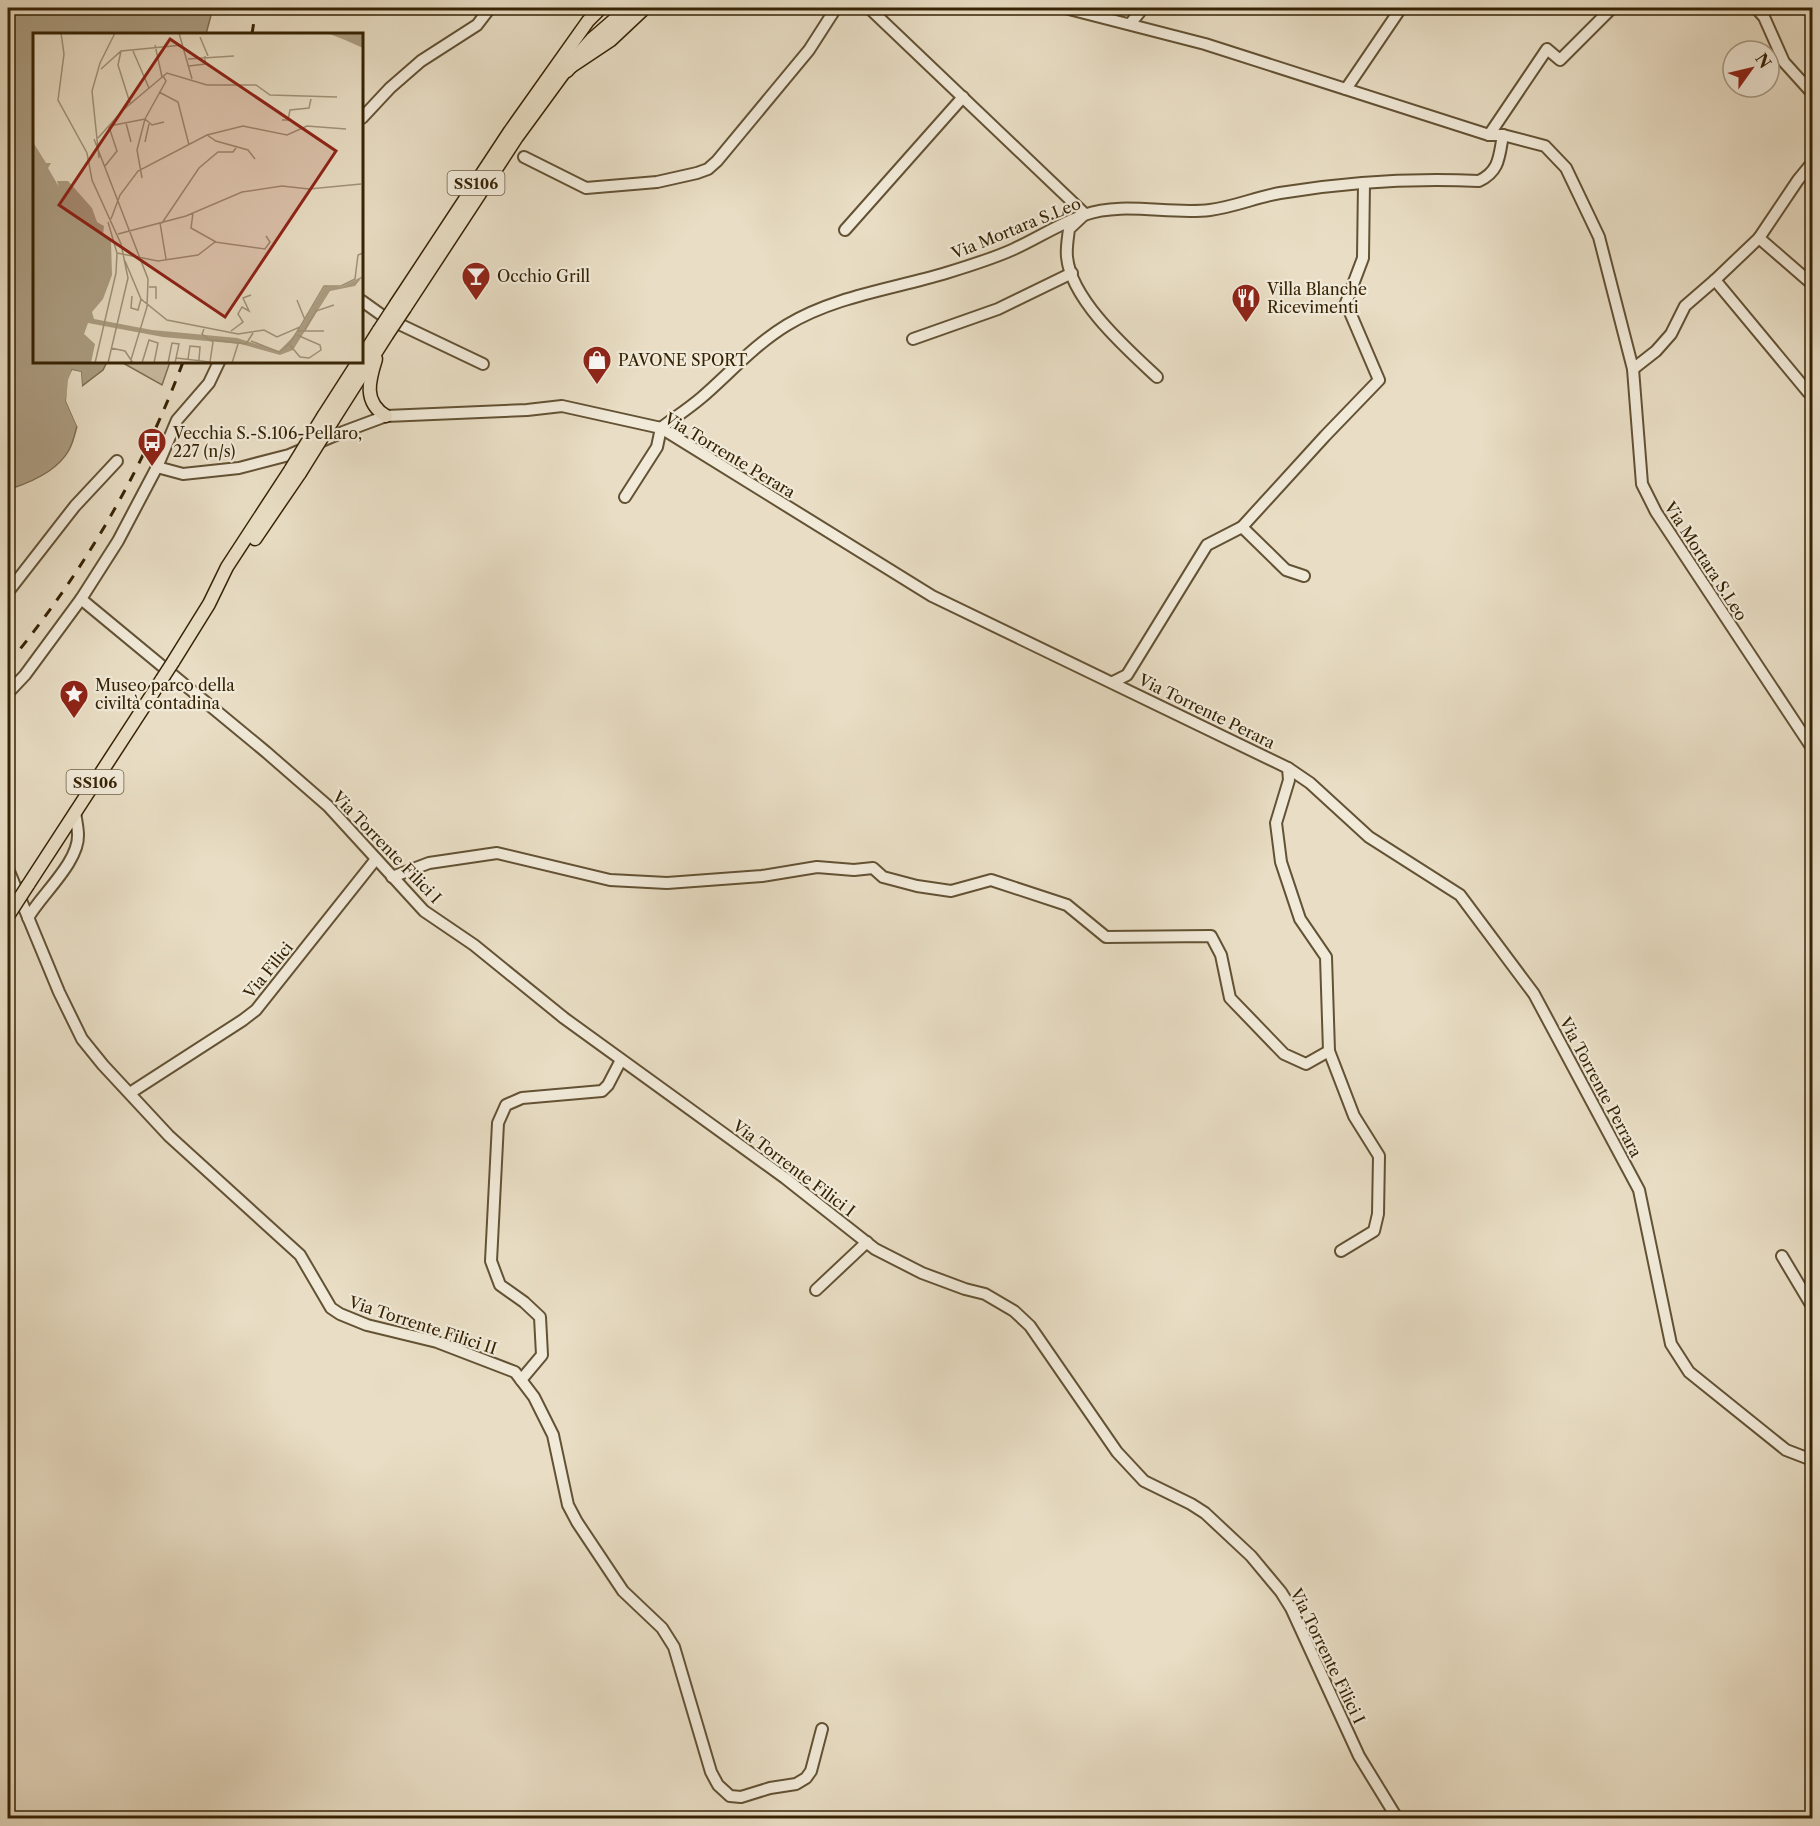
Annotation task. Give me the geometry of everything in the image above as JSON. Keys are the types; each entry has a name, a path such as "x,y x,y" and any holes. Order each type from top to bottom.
{"highway":[{"name":"SS106","path":"562,67 619,8"},
{"name":"SS106","path":"562,67 630,8"}],"main road":[{"path":"562,67 588,21 601,8"},
{"path":"562,67 611,40 645,8"},
{"name":"SS106","path":"363,356 383,333 510,131 562,67"},
{"name":"SS106","path":"328,417 378,349 383,333"},
{"path":"378,349 369,389 371,400 381,413"},
{"name":"SS106","path":"8,916 173,662 209,604 227,567 296,471 357,363"}],"street":[{"path":"363,117 390,88 421,61 477,25 490,8"},
{"path":"524,157 586,188 657,182 708,169 809,50 836,8"},
{"path":"869,8 1085,214 1069,229 1067,258 1079,294 1124,346 1157,377"},
{"name":"Via Mortara S.Leo","path":"1065,8 1205,44 1489,135 1503,135 1545,146 1566,168 1599,237 1633,369 1642,484 1656,512 1812,748"},
{"path":"1130,24 1143,8"},
{"path":"1346,89 1401,8"},
{"path":"1489,135 1547,49 1560,60 1612,8"},
{"path":"1756,8 1764,17 1784,62 1812,93"},
{"path":"845,230 963,97"},
{"name":"Via Mortara S.Leo","path":"660,428 700,398 762,343 786,325 813,311 850,298 923,280 983,261 1014,249 1085,214 1115,209 1211,210 1278,193 1328,186 1436,179 1479,181 1488,177 1497,168 1503,135"},
{"path":"1633,369 1656,351 1671,334 1685,306 1759,238 1812,163"},
{"path":"1304,576 1286,570 1242,527 1379,380 1346,303 1363,258 1364,183"},
{"path":"1759,238 1812,284"},
{"path":"913,339 998,309 1072,273"},
{"path":"1715,280 1812,394"},
{"path":"363,303 383,316"},
{"path":"399,324 483,364"},
{"path":"8,693 25,675 81,599 118,541 157,467 177,420 209,383 219,363"},
{"name":"Via Torrente Perara","path":"157,467 183,474 239,468 289,455 381,413 527,410 562,406 660,428 932,596 1288,768"},
{"path":"625,497 657,447 660,428"},
{"path":"8,592 75,506 117,461"},
{"name":"Via Torrente Perara","path":"1113,682 1127,675 1207,545 1242,527"},
{"name":"Via Torrente Filici I","path":"81,599 328,806 424,910 474,945 564,1018 785,1178 875,1249 922,1273 985,1294 1014,1311 1030,1326 1117,1452 1143,1481 1205,1513 1251,1556 1281,1592 1291,1608 1359,1756 1397,1818"},
{"path":"1288,768 1289,780 1276,823 1281,862 1300,919 1326,957 1329,1051 1354,1116 1380,1156 1378,1214 1374,1231 1341,1251"},
{"name":"Via Torrente Perrara","path":"1288,768 1310,783 1369,837 1460,895 1534,994 1640,1190 1671,1344 1677,1354 1689,1372 1786,1450 1812,1460"},
{"path":"28,918 46,892 66,870 79,838 75,812"},
{"path":"63,830 78,832"},
{"path":"392,877 429,864 497,853 610,880 678,882 762,876 817,867 854,870 873,868 883,877 917,886 951,891 991,880 1067,905 1106,938 1211,936 1221,955 1230,998 1284,1054 1306,1064 1329,1051"},
{"name":"Via Filici","path":"130,1093 255,1010 376,859"},
{"name":"Via Torrente Filici II","path":"8,869 59,992 82,1039 169,1136 300,1255 331,1308 367,1325 437,1342 515,1372 534,1397 553,1435 568,1505 577,1522 623,1591 662,1628 674,1647 711,1772 718,1785 730,1796 741,1797 770,1788 796,1784 806,1778 811,1770 822,1729"},
{"path":"521,1380 542,1355 540,1317 500,1285 491,1261 498,1123 506,1105 522,1098 602,1091 608,1085 621,1060"},
{"path":"816,1290 867,1242"},
{"path":"1782,1256 1810,1303 1812,1301"}],"shaded area":[{"path":"8,8 213,8 206,33 33,33 33,363 106,363 103,370 82,386 81,372 72,370 66,401 77,426 70,447 59,463 37,478 13,488 15,481 8,476"},
{"path":"123,363 170,363 162,385"}],"pier":[{"path":"72,370 81,372 81,389 79,374 74,374 69,391 69,401 80,428 66,401 68,380"}],"railway":[{"path":"252,33 256,8"},
{"path":"8,664 61,594 108,520 149,443 183,363"}],"place":[{"name":"Occhio Grill","path":"476,302"},
{"name":"Villa Blanche Ricevimenti","path":"1246,324"},
{"name":"PAVONE SPORT","path":"597,386"},
{"name":"Vecchia S.-S.106-Pellaro, 227 (n/s)","path":"152,468"},
{"name":"Museo parco della civiltà contadina","path":"74,720"}]}
